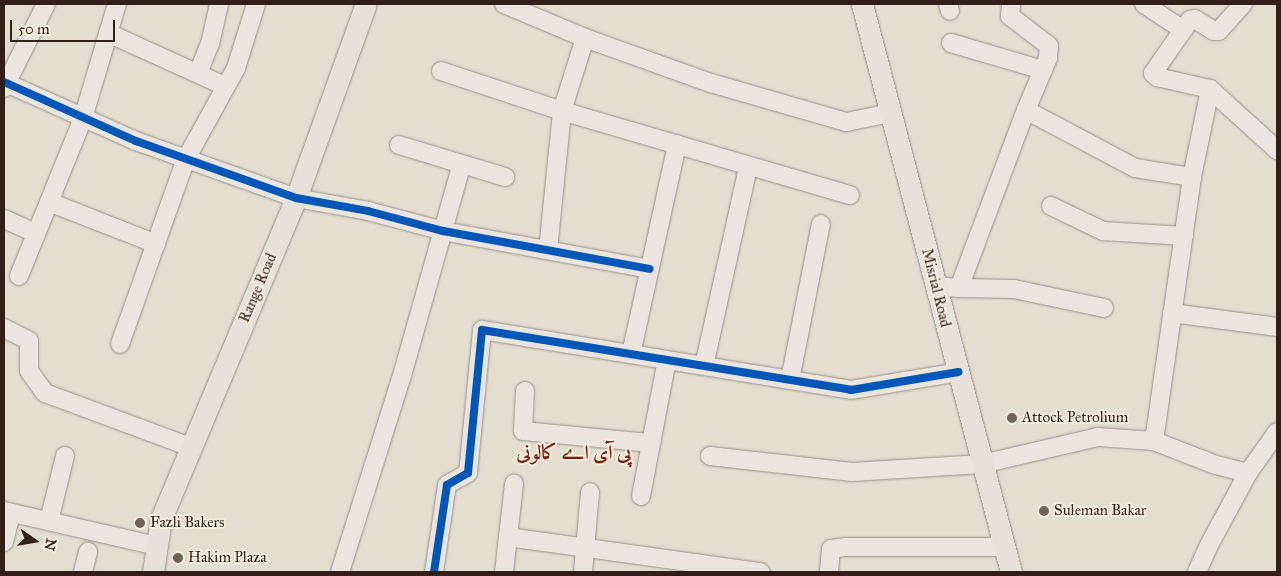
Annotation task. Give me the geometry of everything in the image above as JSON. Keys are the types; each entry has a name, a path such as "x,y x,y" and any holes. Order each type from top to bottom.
{"main road":[{"name":"Range Road","path":"153,572 161,519 296,198 366,4"},
{"name":"Misrial Road","path":"862,4 1011,572"}],"street":[{"path":"46,4 5,84 83,118 186,159 296,198 368,211 443,231 650,269"},
{"path":"19,276 83,118 117,4"},
{"path":"198,73 210,44 219,4"},
{"path":"120,344 186,159 236,68 256,4"},
{"path":"504,4 585,38 711,83 846,122 891,113"},
{"path":"959,288 1049,54 1048,46 1010,16 1011,4"},
{"path":"1144,4 1183,30"},
{"path":"1243,4 1219,31 1214,31 1201,22 1192,19 1153,73 1157,77 1210,88 1277,150"},
{"path":"108,33 226,86"},
{"path":"548,250 562,111 585,38"},
{"path":"951,43 1043,70"},
{"path":"441,71 562,111 850,195"},
{"path":"1154,442 1192,177 1210,88"},
{"path":"1026,110 1135,168 1192,177"},
{"path":"631,354 677,144"},
{"path":"399,145 506,177"},
{"path":"340,572 401,379 462,164"},
{"path":"704,366 748,166"},
{"path":"49,202 156,244"},
{"path":"1051,206 1103,231 1184,236"},
{"path":"4,219 36,233"},
{"path":"790,380 821,224"},
{"path":"936,286 1014,289 1104,308"},
{"path":"1172,313 1277,327"},
{"path":"4,328 29,341 29,371 45,393 190,447"},
{"path":"434,572 447,485 468,473 482,330 851,390 958,372"},
{"path":"641,496 667,360"},
{"path":"525,392 523,432 651,443"},
{"path":"710,456 852,472 982,464 1098,437 1154,442 1216,465 1248,474"},
{"path":"1197,572 1208,547 1248,474 1275,441"},
{"path":"49,521 65,456"},
{"path":"504,572 514,484"},
{"path":"583,572 590,492"},
{"path":"4,542 7,512 157,546"},
{"path":"508,537 761,572"},
{"path":"829,572 831,549 846,547 1004,546"},
{"path":"83,572 88,552"}],"cycle path":[{"path":"4,82 136,141 296,198 368,211 443,231 650,269"},
{"path":"434,572 447,485 468,473 482,330 851,390 958,372"}],"place":[{"name":"Attock Petrolium","path":"1012,418"},
{"name":"Suleman Bakar","path":"1044,511"},
{"name":"Fazli Bakers","path":"140,523"},
{"name":"Hakim Plaza","path":"178,558"}],"district":[{"name":"پی آی اے کالونی","path":"574,452"}]}
